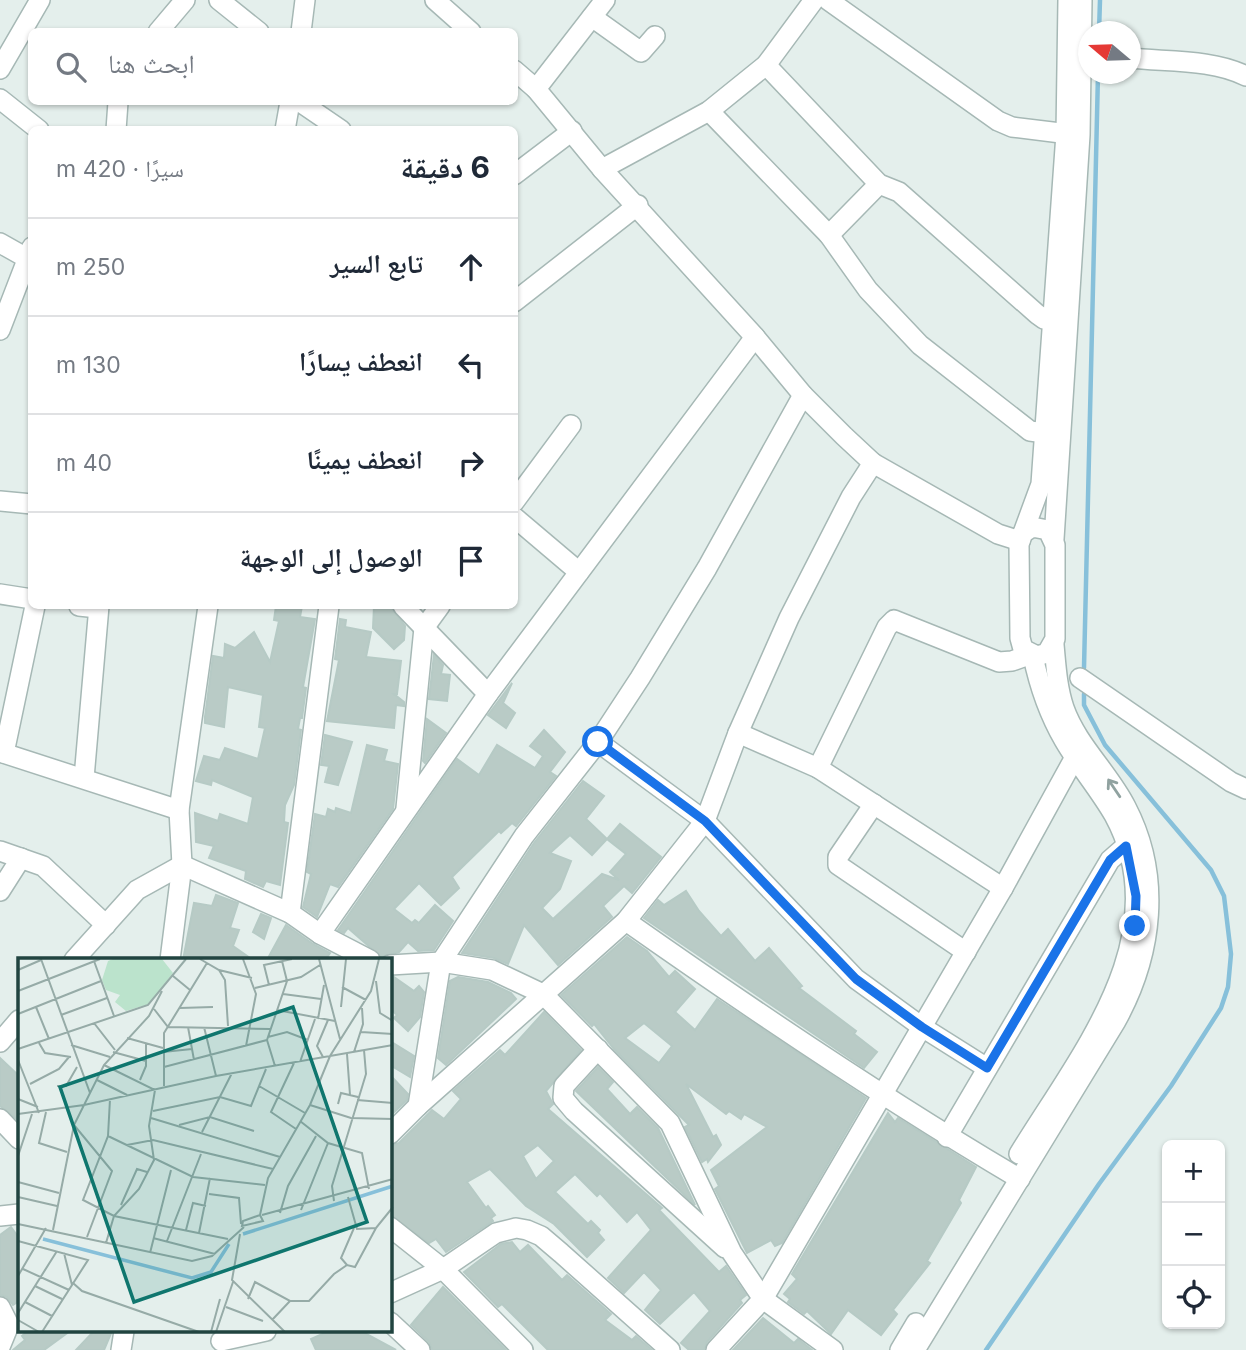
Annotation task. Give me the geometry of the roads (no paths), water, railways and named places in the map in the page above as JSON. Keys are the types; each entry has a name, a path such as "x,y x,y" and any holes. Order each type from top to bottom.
{"street":[{"path":"0,69 40,0"},
{"path":"161,28 185,0"},
{"path":"219,0 254,28"},
{"path":"302,28 305,0"},
{"path":"435,0 466,28"},
{"path":"536,89 605,0"},
{"path":"602,169 709,111 766,65 814,0"},
{"path":"828,0 998,121 1012,127 1073,135"},
{"path":"1068,0 1073,135"},
{"path":"1082,0 1083,21"},
{"path":"592,18 641,52 655,36"},
{"path":"1141,59 1192,64 1235,71 1246,76"},
{"path":"766,65 879,184 899,192 1037,314 1059,321"},
{"path":"518,73 536,89 602,169 638,205 803,395 873,463 998,534 1021,537 1032,527 1043,528 1054,540"},
{"path":"915,1350 1105,1013 1124,971 1135,926 1133,844 1126,806 1081,753 1045,699 1031,655 1023,649 1020,638 1021,537 1041,484 1059,321 1073,135 1081,84"},
{"path":"0,99 33,126"},
{"path":"116,126 118,105"},
{"path":"286,126 289,105"},
{"path":"305,105 337,126"},
{"path":"709,111 829,235 869,290 920,345 1030,431 1045,433"},
{"path":"518,172 572,131"},
{"path":"829,235 879,184"},
{"path":"518,299 638,205"},
{"path":"0,243 28,255"},
{"path":"0,330 28,261"},
{"path":"1059,321 1054,645 1059,689 1081,753"},
{"path":"320,934 488,694 755,337"},
{"path":"418,1106 441,962 524,836 598,742 707,568 803,395"},
{"path":"518,497 571,425"},
{"path":"392,1132 625,921 705,821 738,733 789,618 851,497 873,463"},
{"path":"0,501 28,504"},
{"path":"518,520 579,572"},
{"path":"0,594 28,598"},
{"path":"34,609 2,752 179,810"},
{"path":"84,778 92,609"},
{"path":"170,958 182,865 179,810 208,609"},
{"path":"290,913 329,609"},
{"path":"406,609 488,694"},
{"path":"406,811 424,628 438,609"},
{"path":"818,768 887,627 894,620 999,662 1047,653 1054,645"},
{"path":"1080,678 1231,782 1246,789"},
{"path":"738,733 818,768 1003,888"},
{"path":"598,742 705,821 856,979 922,1027 987,1068"},
{"path":"716,1350 763,1299 1081,753"},
{"path":"874,804 838,857 838,866 966,952"},
{"path":"947,1137 1110,860 1133,844"},
{"path":"0,851 43,866 106,925"},
{"path":"0,891 21,858"},
{"path":"182,865 290,913 320,934 366,958"},
{"path":"76,958 137,890 182,865"},
{"path":"625,921 772,1024 882,1096 1014,1175"},
{"path":"392,965 441,962 492,970 543,994 670,1123 732,1253 763,1299 833,1350"},
{"path":"0,1042 18,1021"},
{"path":"598,1049 564,1086 563,1098 590,1127 732,1253"},
{"path":"0,1119 18,1138"},
{"path":"900,1350 1014,1175"},
{"path":"0,1216 18,1214"},
{"path":"392,1292 443,1269 496,1233 516,1228 527,1230 541,1236 670,1350"},
{"path":"392,1229 443,1269 523,1350"},
{"path":"0,1307 9,1325 0,1347"},
{"path":"392,1324 420,1350"},
{"path":"121,1350 124,1332"},
{"path":"221,1341 262,1332"}],"waterway":[{"path":"1099,21 1100,0"},
{"path":"1084,668 1098,84"},
{"path":"986,1350 1099,1184 1171,1086 1221,1008 1228,987 1231,954 1224,896 1211,870 1105,745 1084,705 1084,694"}]}
